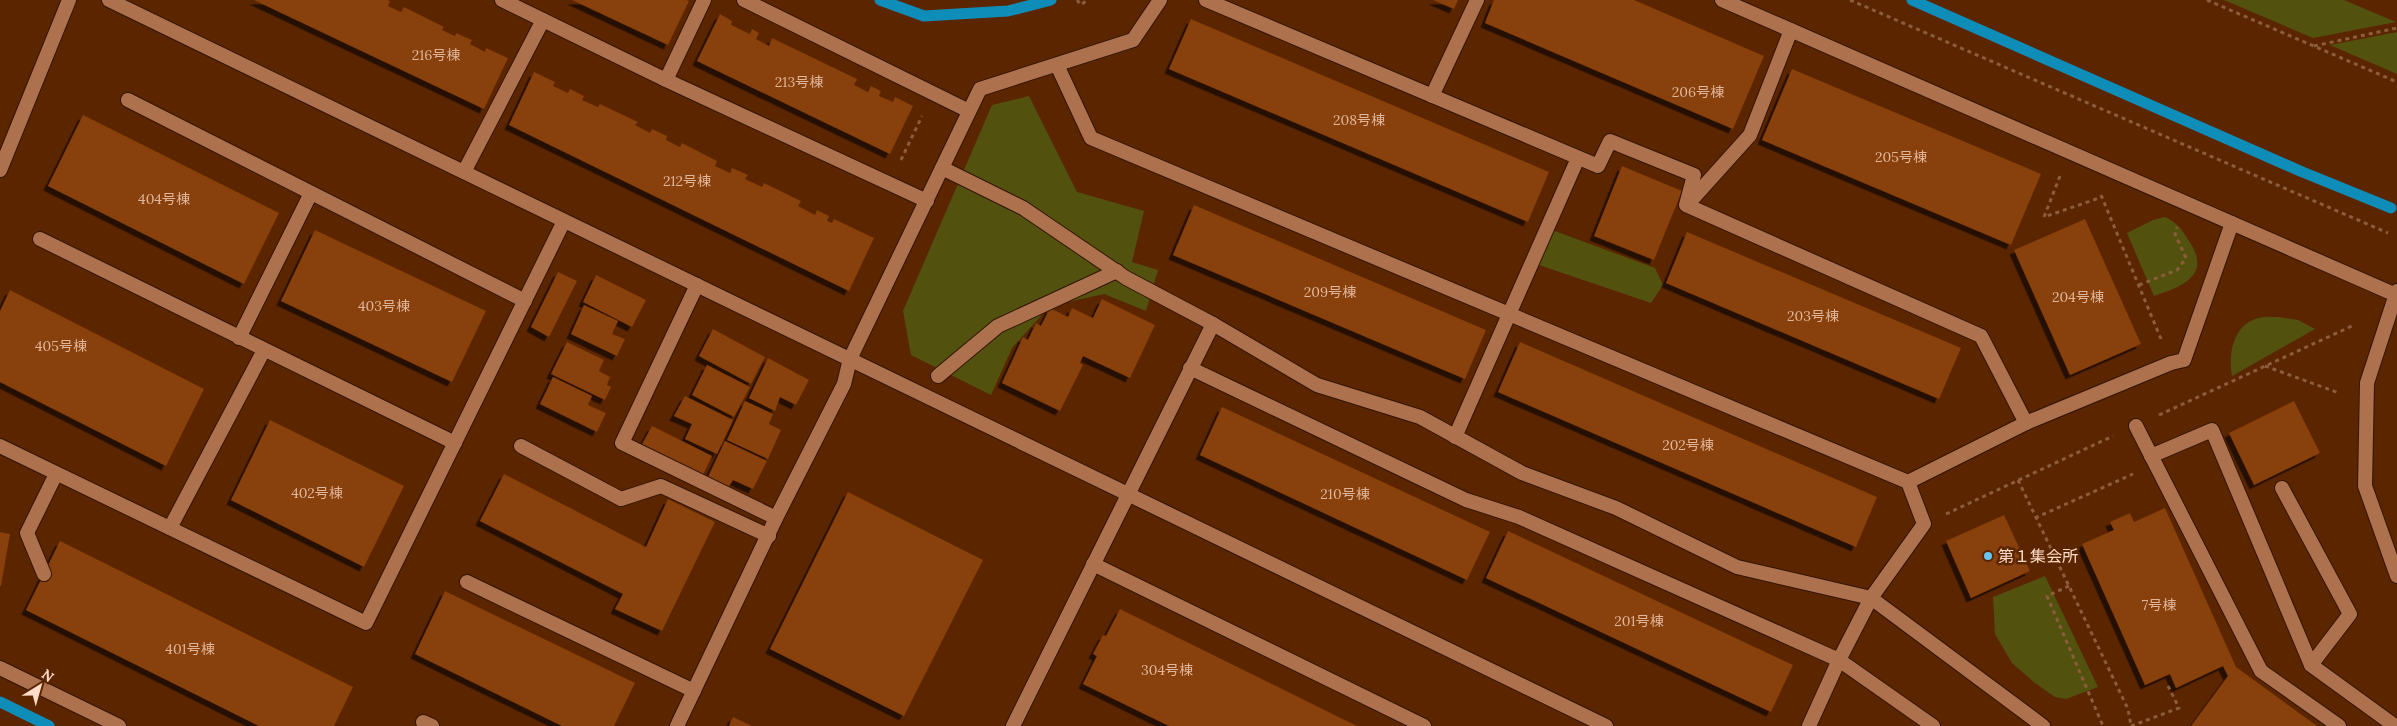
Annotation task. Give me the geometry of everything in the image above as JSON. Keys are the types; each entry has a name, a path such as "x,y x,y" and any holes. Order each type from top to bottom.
{"street":[{"path":"0,170 69,0"},
{"path":"109,0 1606,726"},
{"path":"502,0 666,80 927,200"},
{"path":"666,80 704,0"},
{"path":"744,0 970,111"},
{"path":"677,726 776,518 844,384 850,359 980,89 1133,40 1160,0"},
{"path":"1206,0 1598,166 1610,141 1694,175 1686,205"},
{"path":"1432,96 1477,0"},
{"path":"1722,0 2396,293 2367,383 2365,486 2397,576"},
{"path":"464,172 542,20"},
{"path":"1686,205 1750,135 1791,30"},
{"path":"1057,65 1091,138 1908,482 1924,524 1871,598 1839,660 1809,726"},
{"path":"128,100 524,301"},
{"path":"1455,437 1578,158"},
{"path":"942,168 1023,208 1117,271 1317,385 1420,417 1522,473 1616,508 1738,567 1871,598 2043,726"},
{"path":"239,338 311,193"},
{"path":"1686,205 1981,336 2026,423"},
{"path":"0,446 366,624 564,221"},
{"path":"1908,482 2026,423 2171,363 2184,360 2232,223"},
{"path":"40,239 455,443"},
{"path":"938,376 998,326 1117,271"},
{"path":"697,285 622,443 776,518"},
{"path":"1013,726 1213,324"},
{"path":"170,528 264,350"},
{"path":"1190,368 1466,500 1518,517 1839,660 1933,726"},
{"path":"2136,426 2261,671 2339,726"},
{"path":"2153,460 2212,430 2311,666 2395,726"},
{"path":"521,446 621,499 661,486 769,536"},
{"path":"44,574 27,533 56,474"},
{"path":"2282,488 2350,614 2311,666"},
{"path":"1093,564 1417,724"},
{"path":"467,582 694,691"},
{"path":"0,668 119,726"}],"path":[{"path":"1078,0 1081,5 1087,0"},
{"path":"1850,0 2388,233"},
{"path":"2207,0 2397,82"},
{"path":"2313,46 2397,28"},
{"path":"891,183 934,93"},
{"path":"2070,152 2044,217 2102,197"},
{"path":"2086,159 2171,363"},
{"path":"2139,285 2177,270 2186,258 2175,234 2186,203"},
{"path":"2265,366 2339,393"},
{"path":"2035,518 2153,460"},
{"path":"2018,480 2128,709 2131,726 2179,708 2168,686"},
{"path":"2070,586 2047,596 2103,726"}],"shaded area":[{"path":"2224,0 2344,0 2396,22 2313,38"},
{"path":"2397,32 2397,74 2330,45"},
{"path":"1029,96 1077,192 1144,211 1132,262 1158,270 1146,311 1104,294 1050,306 1012,348 991,395 911,355 903,311 992,105"},
{"path":"2165,217 2183,231 2194,250 2197,261 2196,270 2185,283 2154,296 2127,233 2153,220"},
{"path":"1552,230 1655,268 1663,285 1651,303 1539,265"},
{"path":"2278,317 2298,320 2315,329 2232,376 2232,350 2234,341 2243,326 2259,318"},
{"path":"2045,576 2098,687 2066,699 2055,697 2012,663 1995,634 1993,597"}],"building":[{"path":"254,0 387,0 390,1 388,6 401,12 404,7 444,27 442,30 455,36 456,33 472,40 470,44 485,52 486,48 508,58 484,109"},
{"path":"572,0 686,0 689,1 668,45"},
{"path":"1433,0 1458,0 1454,9"},
{"path":"1494,0 1634,0 1764,56 1733,129 1485,23"},
{"path":"720,14 732,21 731,25 750,34 752,29 759,33 756,39 769,46 772,38 857,79 854,85 868,92 871,86 881,91 879,96 893,102 895,97 913,106 890,154 697,61"},
{"path":"1191,19 1549,172 1528,222 1169,69"},
{"path":"1792,69 2041,174 2011,245 1762,140"},
{"path":"534,72 555,82 553,86 568,93 570,89 584,96 582,100 598,107 600,104 638,122 635,125 650,133 652,129 667,136 666,140 680,147 682,143 717,161 715,166 730,173 732,168 748,175 745,179 762,187 764,183 801,201 798,206 815,215 817,210 829,216 827,221 832,223 834,219 874,238 849,291 509,125"},
{"path":"83,115 279,213 244,284 48,186"},
{"path":"1622,166 1682,191 1654,260 1594,236"},
{"path":"1194,205 1486,330 1465,379 1173,255"},
{"path":"2085,219 2141,344 2070,375 2014,250"},
{"path":"315,230 486,311 452,382 281,301"},
{"path":"1687,232 1961,348 1939,399 1666,283"},
{"path":"558,272 577,281 549,337 531,327"},
{"path":"596,275 646,300 632,327 583,302"},
{"path":"10,290 204,389 166,466 0,382 0,311"},
{"path":"1102,299 1155,325 1130,378 1083,356 1080,363 1083,365 1060,411 1002,383 1023,337 1028,340 1036,323 1041,326 1050,308 1068,317 1072,308 1093,318"},
{"path":"584,305 618,321 612,334 625,339 617,356 571,334"},
{"path":"713,329 765,357 751,384 699,356"},
{"path":"567,342 604,360 599,371 610,377 607,385 611,387 605,400 551,374"},
{"path":"1520,342 1877,497 1856,547 1498,392"},
{"path":"768,358 809,380 796,405 780,397 775,411 749,398"},
{"path":"707,365 750,387 734,417 692,395"},
{"path":"553,377 592,396 588,405 606,413 597,432 540,404"},
{"path":"685,396 733,420 717,454 685,439 692,424 674,416"},
{"path":"745,401 773,414 769,424 781,430 768,459 727,440"},
{"path":"2294,401 2320,453 2254,485 2229,433"},
{"path":"1222,407 1490,532 1467,580 1200,455"},
{"path":"270,420 404,486 364,567 231,500"},
{"path":"652,426 712,456 701,479 640,448"},
{"path":"725,441 767,461 753,489 733,480 727,489 707,479"},
{"path":"504,474 646,547 668,499 715,522 662,631 615,609 623,594 480,521"},
{"path":"848,492 983,560 904,716 770,649"},
{"path":"2165,508 2236,667 2317,726 2191,726 2228,676 2223,666 2176,688 2170,674 2145,685 2082,544 2114,530 2110,522 2130,513 2134,522"},
{"name":"第１集会所","path":"2004,515 2030,571 1971,598 1946,541"},
{"path":"1508,531 1793,665 1771,712 1486,578"},
{"path":"0,532 10,534 1,586 0,586"},
{"path":"60,541 353,687 334,726 259,726 26,610"},
{"path":"445,591 635,683 614,726 562,726 415,654"},
{"path":"1120,609 1357,726 1169,726 1083,684 1097,656 1093,654 1103,635 1106,636"},
{"path":"733,717 752,726 729,726"}],"waterway":[{"path":"880,0 924,16 1008,11 1051,0"},
{"path":"1912,0 2300,171 2391,208"},
{"path":"0,702 49,726"}],"place":[{"name":"第１集会所","path":"1988,556"}]}
